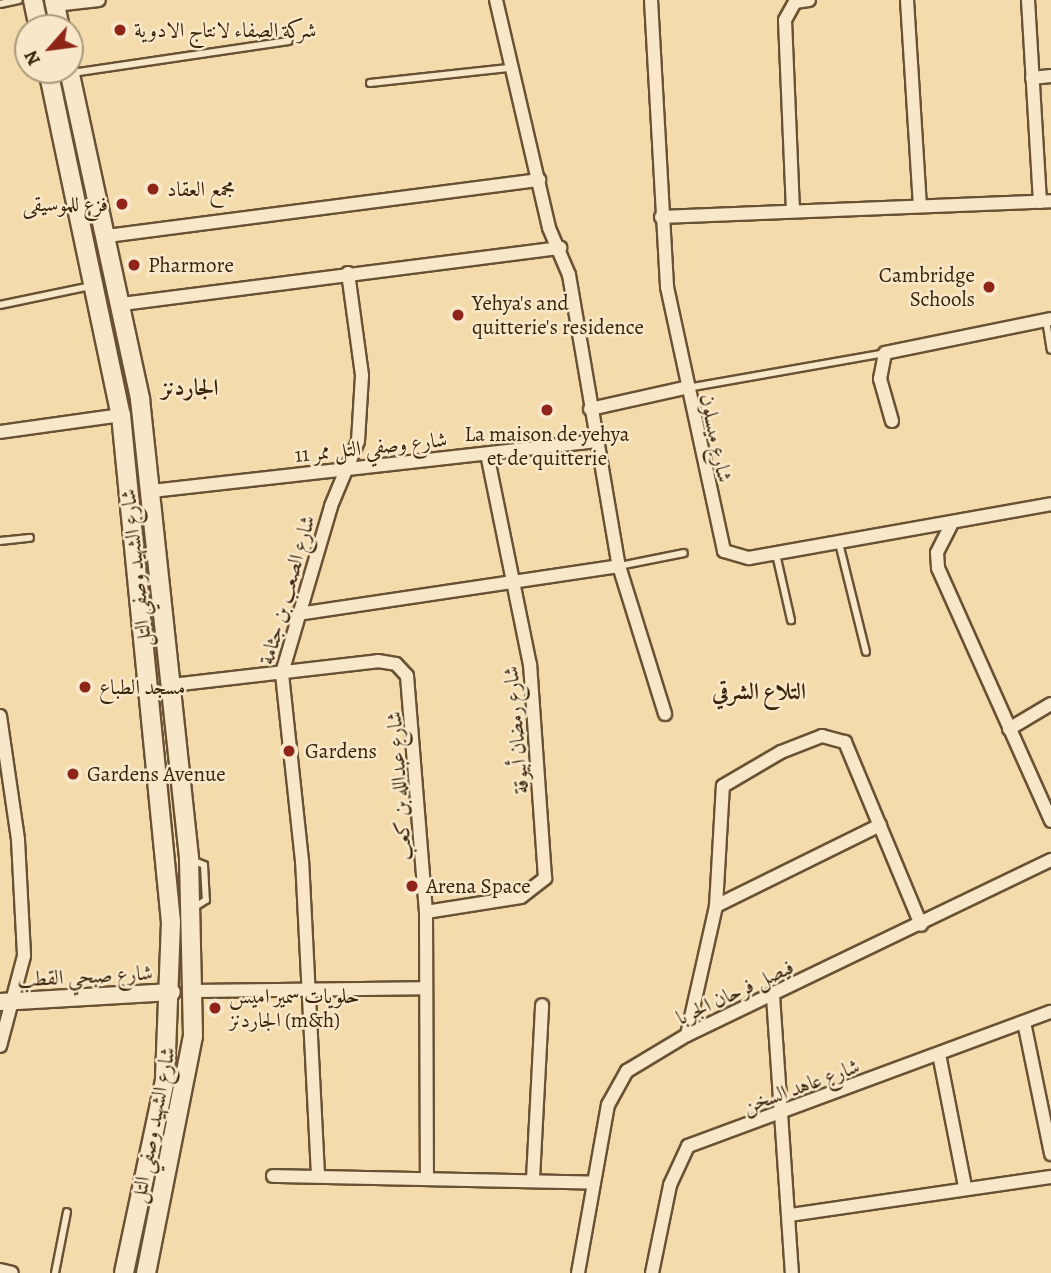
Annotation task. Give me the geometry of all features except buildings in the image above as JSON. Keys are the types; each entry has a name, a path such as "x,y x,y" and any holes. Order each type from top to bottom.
{"main road":[{"name":"شارع الشهيد وصفي التل","path":"51,84 121,415 166,843 172,992 153,1150 124,1273"},
{"name":"شارع الشهيد وصفي التل","path":"72,84 122,304 151,491 189,859 193,991 174,1154 146,1273"},
{"path":"153,1150 174,1154"},
{"path":"146,1187 166,1190"}],"street":[{"path":"54,3 99,0"},
{"path":"496,0 508,68 561,248 619,566 665,714"},
{"name":"شارع ميسلون","path":"651,0 661,217 685,388 724,551 738,558 776,553 951,525 1051,504"},
{"path":"793,211 785,20 795,2 810,0"},
{"path":"907,0 920,206"},
{"path":"661,217 1045,202 1032,78 1028,0"},
{"path":"1032,78 1051,76"},
{"path":"107,236 539,180"},
{"path":"122,304 348,273 561,248"},
{"name":"شارع الصعب بن جثامة","path":"318,1175 308,989 282,673 331,506 350,468 363,407 348,273"},
{"path":"892,421 880,379 885,353 1048,319"},
{"path":"590,409 685,388"},
{"path":"0,432 121,415"},
{"name":"شارع وصفي التل ممر 11","path":"151,491 595,441"},
{"name":"شارع رمضان أبيوقة","path":"426,912 521,897 545,878 530,665 487,454"},
{"path":"951,525 937,553 938,568 1051,821"},
{"path":"298,614 619,566"},
{"name":"شارع عبدالله بن كعب","path":"172,685 377,661 404,670 415,729 426,912 424,988 427,1178"},
{"path":"1009,729 1051,704"},
{"path":"0,716 22,891 24,956 7,1001 0,1046"},
{"path":"687,1035 716,906 723,786 736,773 832,735 851,751 921,925"},
{"path":"716,906 880,825"},
{"name":"فيصل فرحان الجربا","path":"578,1273 611,1092 637,1063 687,1035 921,925 1051,860"},
{"path":"193,991 424,988"},
{"name":"شارع صبحي القطب","path":"7,1001 172,992"},
{"path":"773,996 784,1115 792,1273"},
{"path":"533,1180 542,1005"},
{"name":"شارع عاهد السخن","path":"652,1273 680,1154 699,1140 784,1115 1051,1012"},
{"path":"1024,1022 1051,1154"},
{"path":"939,1054 965,1187"},
{"path":"273,1176 594,1183"},
{"path":"790,1215 965,1187 1051,1177"},
{"path":"0,1270 12,1273"}],"lane":[{"path":"0,4 19,0"},
{"path":"84,70 289,41"},
{"path":"370,83 508,68"},
{"path":"0,305 94,285"},
{"path":"1048,319 1051,350"},
{"path":"685,388 885,353"},
{"path":"0,541 30,538"},
{"path":"839,543 866,652"},
{"path":"619,566 684,553"},
{"path":"776,553 791,620"},
{"path":"55,1273 66,1212"}],"place":[{"name":"شركة الصفاء لانتاج الادوية","path":"120,30"},
{"name":"مجمع العقاد","path":"153,189"},
{"name":"فزع للموسيقى","path":"122,204"},
{"name":"Pharmore","path":"134,265"},
{"name":"Cambridge Schools","path":"989,287"},
{"name":"Yehya's and quitterie's residence","path":"458,315"},
{"name":"La maison de yehya et de quitterie","path":"547,410"},
{"name":"مسجد الطباع","path":"85,687"},
{"name":"Gardens","path":"289,751"},
{"name":"Gardens Avenue","path":"73,774"},
{"name":"Arena Space","path":"412,886"},
{"name":"حلويات سمير اميس الجاردنز (m&h)","path":"215,1008"}],"district":[{"name":"الجاردنز","path":"190,388"},
{"name":"التلاع الشرقي","path":"759,692"}]}
